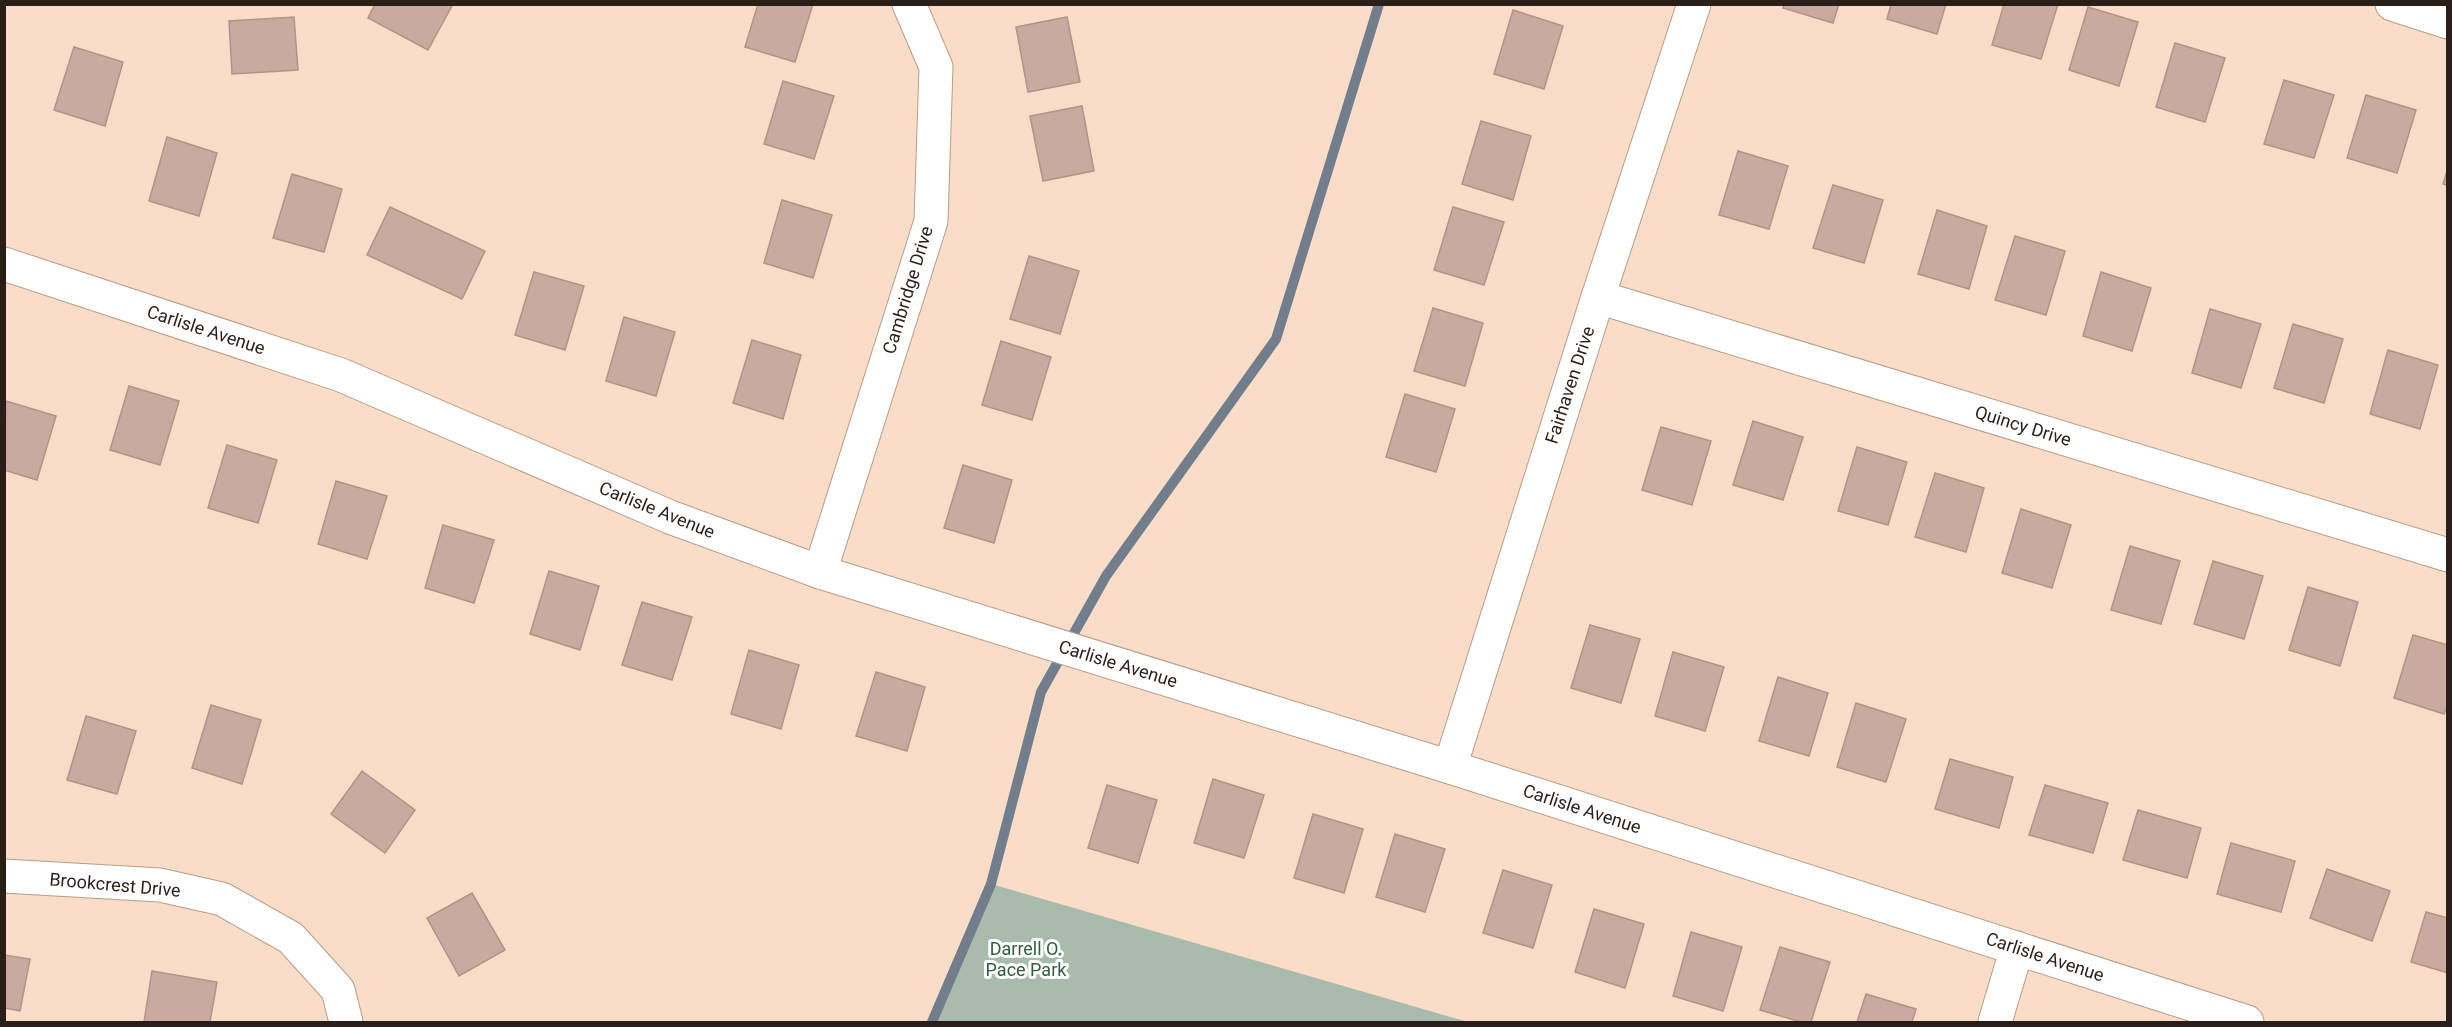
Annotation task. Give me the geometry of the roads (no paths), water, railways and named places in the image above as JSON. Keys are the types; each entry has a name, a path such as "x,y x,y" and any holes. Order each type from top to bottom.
{"street":[{"name":"Cambridge Drive","path":"820,572 931,221 936,67 909,4"},
{"name":"Fairhaven Drive","path":"1450,767 1598,297 1694,4"},
{"path":"2392,4 2448,22"},
{"name":"Carlisle Avenue","path":"4,264 342,375 670,517 820,572 1450,767 2247,1023"},
{"name":"Quincy Drive","path":"1598,297 2448,555"},
{"name":"Brookcrest Drive","path":"4,876 160,885 222,899 291,938 338,990 346,1023"},
{"path":"1995,1023 2017,948"}],"waterway":[{"path":"932,1022 991,884 1041,692 1106,576 1276,339 1379,4"}],"park label":[{"name":"Darrell O. Pace Park","path":"1026,959"}]}
